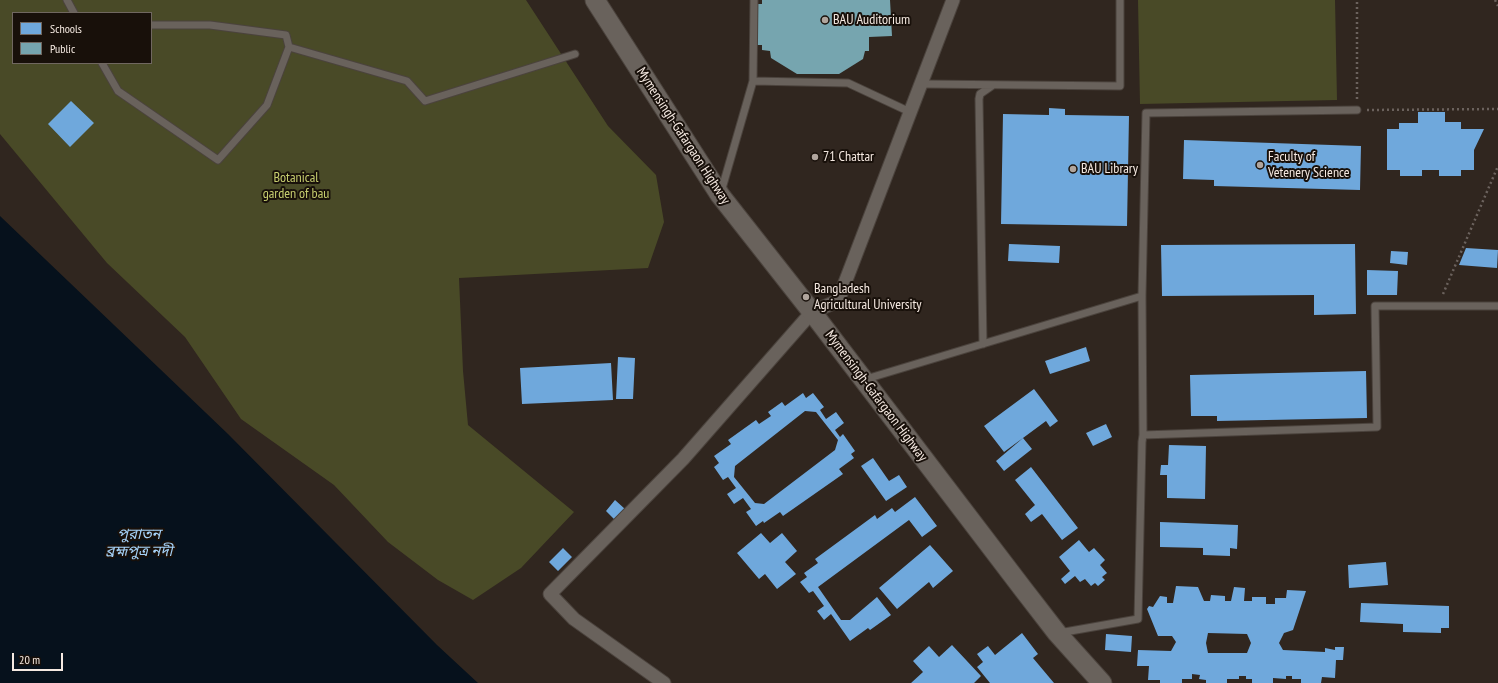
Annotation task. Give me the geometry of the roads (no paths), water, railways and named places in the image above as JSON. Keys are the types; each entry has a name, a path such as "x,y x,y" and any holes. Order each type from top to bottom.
{"main road":[{"name":"Mymensingh-Gafargaon Highway","path":"595,0 720,195 812,312 1057,633 1102,683"}],"street":[{"path":"664,683 574,619 550,594 683,459 812,312 838,301 953,0"}],"lane":[{"path":"67,0 73,12"},
{"path":"720,195 753,81 754,0"},
{"path":"922,84 1120,86 1120,0"},
{"path":"103,64 118,91 218,160 267,105 289,47 286,35 210,25 152,25"},
{"path":"289,47 407,81 425,101 575,54"},
{"path":"753,81 848,83 910,112"},
{"path":"983,344 979,99 980,94 993,84"},
{"path":"1057,633 1138,619 1143,435 1142,296 1146,114 1357,110"},
{"path":"863,380 1142,296"},
{"path":"1143,435 1377,427 1375,306 1498,306"}],"water":[{"name":"পুরাতন ব্রহ্মপুত্র নদী","path":"0,216 228,434 437,645 478,683 0,683"}],"place":[{"name":"BAU Auditorium","path":"825,20"},
{"name":"71 Chattar","path":"815,157"},
{"name":"Faculty of Vetenery Science","path":"1260,165"},
{"name":"BAU Library","path":"1073,169"},
{"name":"Bangladesh Agricultural University","path":"806,297"}],"park label":[{"name":"Botanical garden of bau","path":"296,186"}]}
